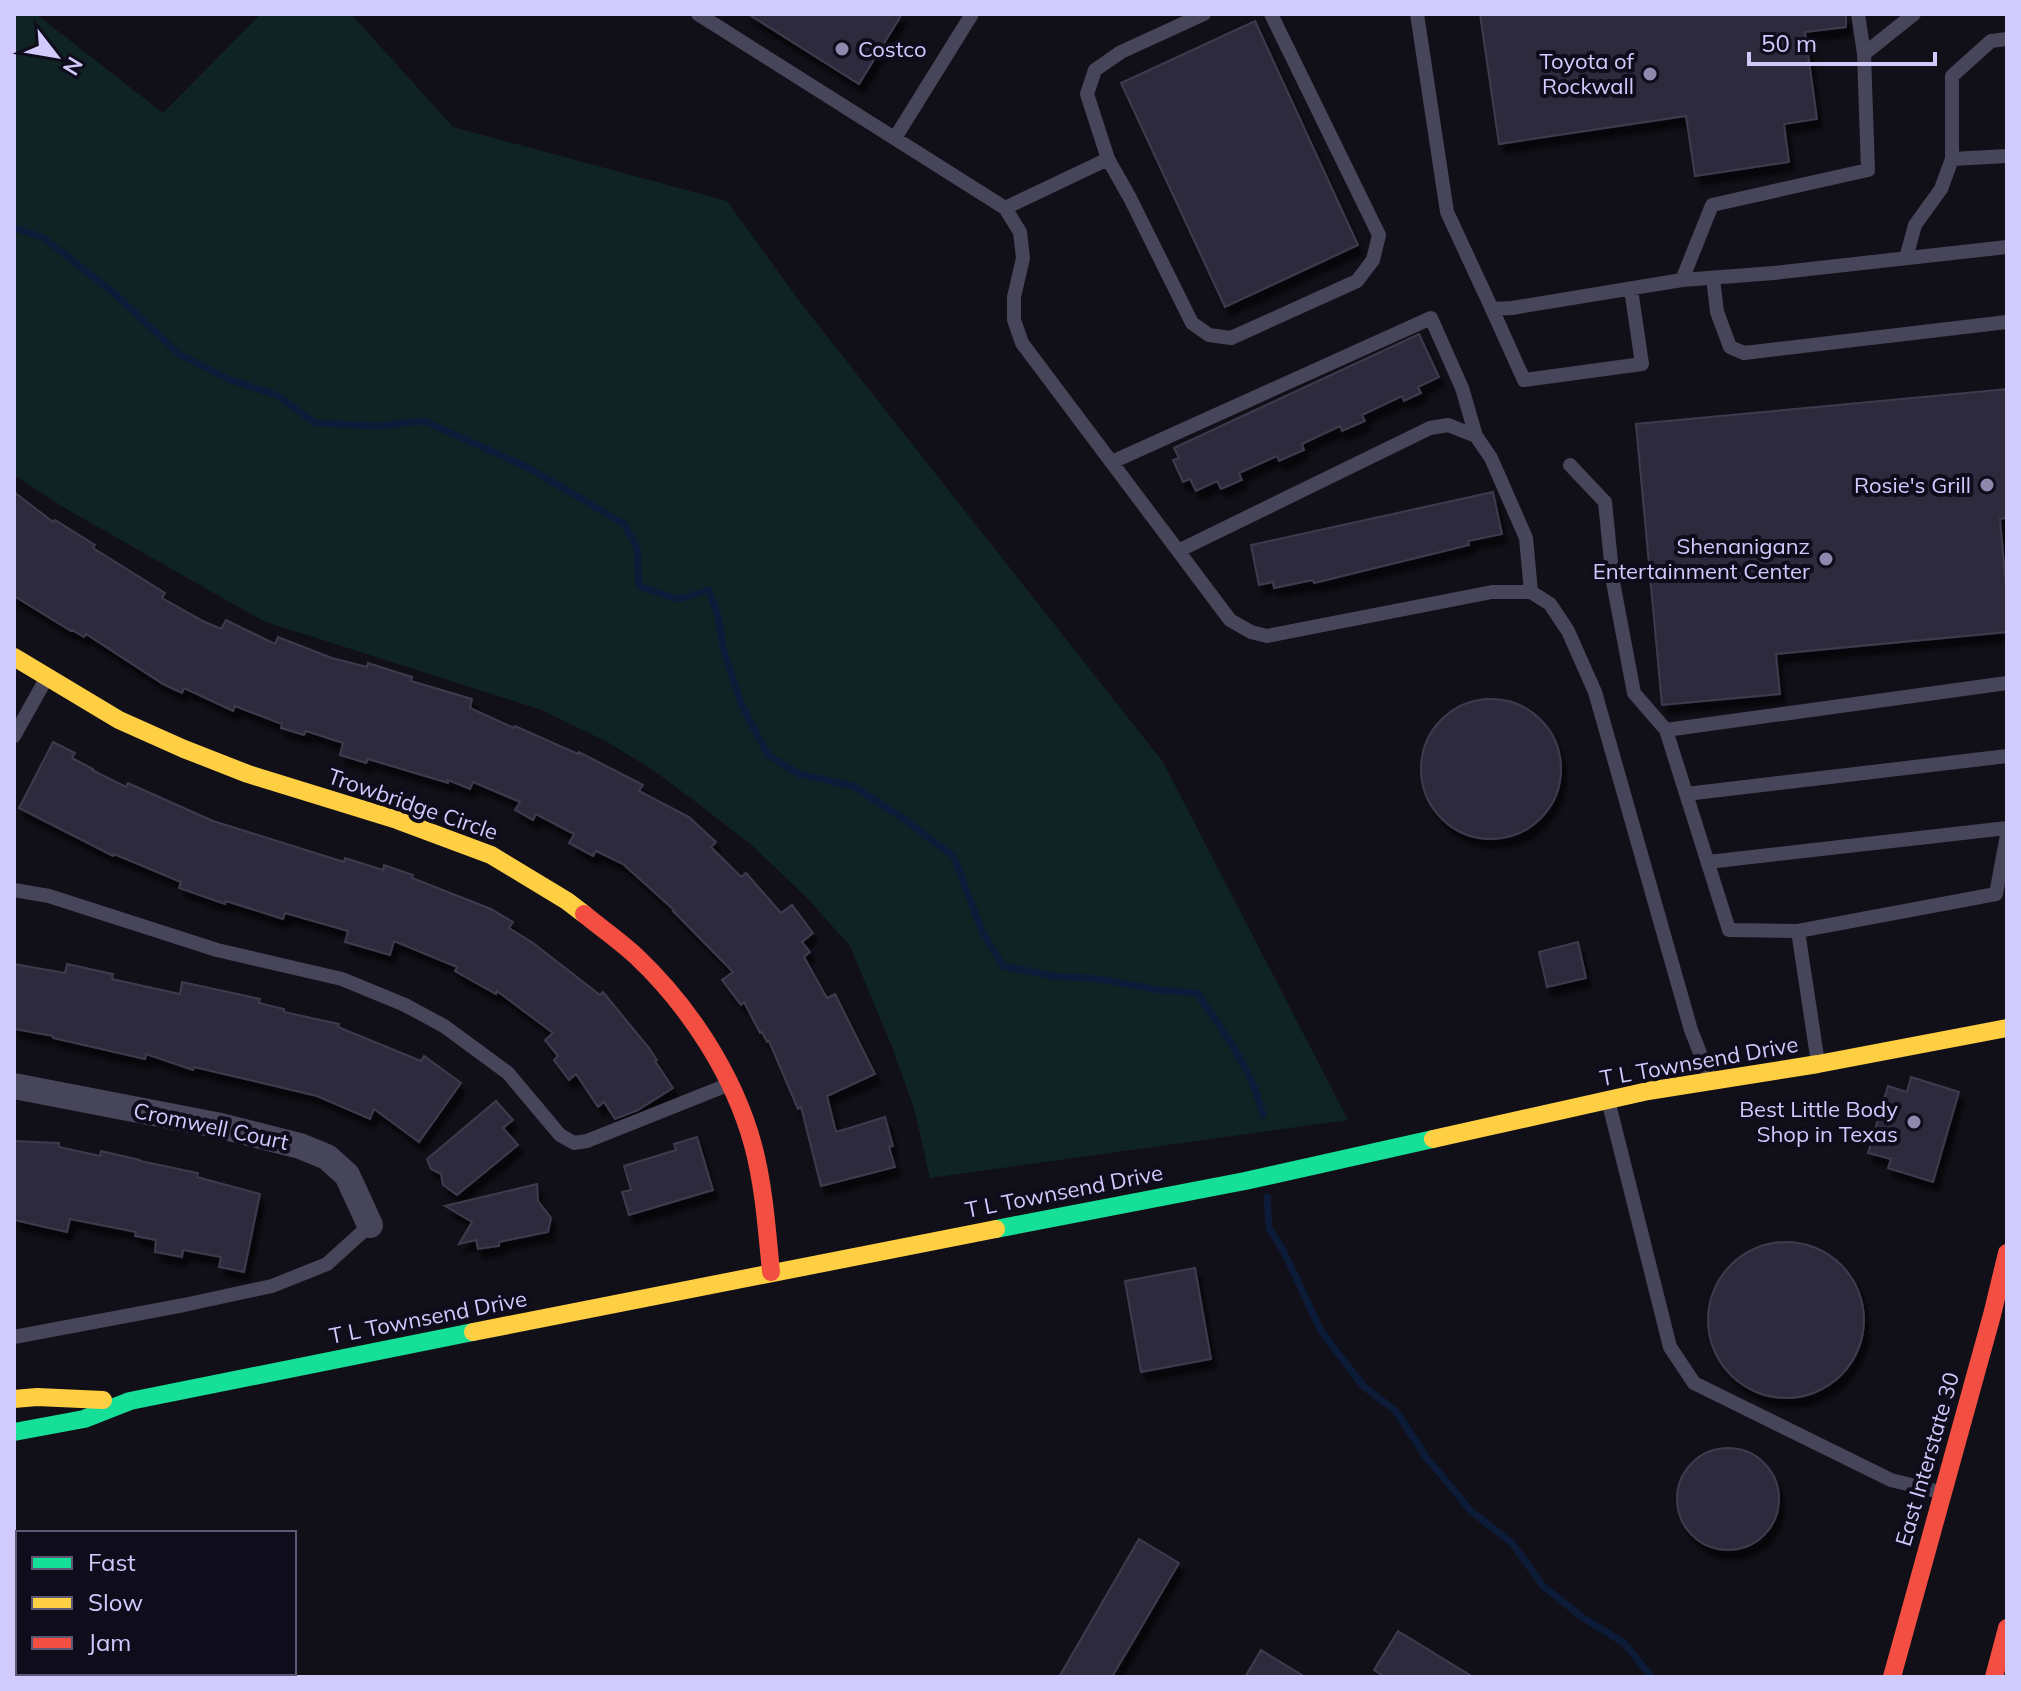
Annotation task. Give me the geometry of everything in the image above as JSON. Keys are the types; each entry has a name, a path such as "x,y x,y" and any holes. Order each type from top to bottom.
{"main road":[{"name":"Trowbridge Circle","path":"14,657 119,720 209,759 397,820 491,855 567,901 636,956 690,1016 731,1084 753,1146 771,1272"},
{"name":"T L Townsend Drive","path":"14,1432 84,1419 130,1401 771,1272 1245,1181 1608,1100 2007,1028"},
{"name":"East Interstate 30","path":"1892,1677 2007,1253"},
{"name":"T L Townsend Drive","path":"14,1399 130,1401"},
{"path":"1994,1677 2007,1628"}],"street":[{"name":"Cromwell Court","path":"14,1086 221,1126 300,1146 327,1157 347,1175 370,1225"}],"lane":[{"path":"698,14 1005,208 1020,232 1023,258 1014,297 1014,320 1022,343 1230,620 1251,632 1267,636 1469,596 1511,591 1531,592 1550,604 1568,631 1595,692 1691,1030 1711,1081"},
{"path":"895,138 972,14"},
{"path":"1204,14 1121,52 1095,70 1087,94 1108,159 1192,323 1209,335 1231,338 1357,281 1373,260 1379,235 1271,14"},
{"path":"1417,14 1447,212 1524,380 1642,364 1631,289"},
{"path":"1682,280 1712,205 1868,170 1864,54 1858,14"},
{"path":"1864,54 1914,14"},
{"path":"1906,258 1915,225 1941,189 1952,159 1952,76 1991,41 2007,39"},
{"path":"1952,159 2007,156"},
{"path":"1005,208 1108,159"},
{"path":"1492,309 1682,280 2007,247"},
{"path":"1713,278 1717,312 1730,347 1744,353 2007,322"},
{"path":"1112,462 1431,318 1462,388 1476,436 1491,458 1526,538 1531,592"},
{"path":"1178,551 1430,428 1448,425 1476,436"},
{"path":"1570,465 1605,502 1613,582 1634,693 1666,730 1729,930 1798,931 1996,894 2007,835"},
{"path":"14,736 47,678"},
{"path":"1666,730 2007,683"},
{"path":"1686,794 2007,756"},
{"path":"1708,862 2007,828"},
{"path":"14,890 49,896 217,950 342,979 405,1005 444,1026 508,1073 560,1135 574,1143 587,1141 731,1084"},
{"path":"1798,931 1818,1064"},
{"path":"1608,1100 1670,1347 1694,1383 1891,1480 1942,1492"},
{"path":"14,1337 272,1286 327,1264 370,1225"}],"green space":[{"path":"14,14 36,14 163,113 261,14 351,14 453,127 727,201 800,302 1163,762 1348,1120 930,1178 914,1108 850,946 810,901 754,847 700,805 653,770 609,743 542,710 263,621 63,507 14,475"}],"building":[{"name":"Costco","path":"748,14 902,14 859,84"},
{"name":"Toyota of Rockwall","path":"1480,14 1846,14 1846,27 1805,32 1817,119 1784,124 1789,162 1695,176 1686,116 1499,144"},
{"path":"1255,21 1358,245 1225,307 1121,83"},
{"path":"1419,334 1439,377 1418,387 1421,393 1404,401 1402,396 1362,415 1365,421 1342,431 1340,426 1302,444 1304,450 1279,461 1277,456 1239,473 1242,480 1221,489 1217,481 1196,491 1190,479 1183,482 1173,460 1179,458 1174,448"},
{"name":"Shenaniganz Entertainment Center","path":"2007,389 2007,518 2000,519 2007,632 1776,654 1780,694 1662,705 1636,424"},
{"path":"14,492 53,522 55,520 95,545 93,548 165,593 162,598 203,621 221,629 226,620 275,644 278,637 332,658 367,667 368,663 412,677 411,681 472,699 470,708 579,752 643,785 639,791 689,817 716,842 711,847 741,877 746,873 781,913 792,905 813,933 802,942 810,952 804,957 827,998 835,994 875,1074 827,1096 836,1132 885,1117 895,1167 821,1186 801,1107 798,1109 769,1041 760,1033 744,1002 741,1005 722,980 733,972 674,910 623,864 596,851 593,856 569,843 574,834 536,814 533,820 515,810 520,802 473,782 470,789 448,780 448,783 368,759 366,763 340,755 343,743 306,731 304,735 281,728 282,724 235,706 233,711 184,688 182,693 86,634 84,637 71,631 14,596"},
{"path":"1493,492 1502,534 1314,583 1313,580 1274,588 1273,582 1259,585 1251,545"},
{"path":"1491,699 1518,705 1540,720 1555,742 1561,769 1555,796 1540,818 1518,833 1491,839 1464,833 1442,818 1427,796 1421,769 1427,742 1442,720 1464,705"},
{"path":"53,742 75,753 72,758 126,787 128,783 213,821 344,862 345,858 383,870 384,865 491,909 513,922 509,928 600,995 603,992 649,1048 673,1088 638,1110 615,1119 604,1102 598,1107 576,1074 569,1080 554,1060 558,1056 545,1040 553,1033 497,991 496,994 455,971 457,967 394,941 390,955 345,942 348,931 285,913 283,919 179,888 181,882 113,856 19,808"},
{"path":"1578,942 1586,978 1547,987 1539,952"},
{"path":"14,964 65,973 67,964 113,974 112,979 180,994 182,982 260,999 259,1003 284,1009 284,1012 339,1024 338,1027 421,1061 424,1056 461,1083 419,1142 374,1109 370,1119 317,1096 194,1067 193,1070 146,1054 145,1059 14,1029"},
{"name":"Best Little Body Shop in Texas","path":"1911,1077 1959,1092 1933,1182 1888,1168 1891,1159 1868,1153 1888,1086 1907,1092"},
{"path":"496,1101 513,1120 503,1128 518,1145 457,1195 443,1185 441,1174 431,1169 427,1159"},
{"path":"697,1137 713,1190 629,1215 622,1192 631,1190 624,1166 676,1150 674,1144"},
{"path":"14,1141 59,1143 59,1147 100,1156 101,1151 198,1173 197,1177 260,1194 244,1272 219,1267 221,1257 183,1250 182,1257 155,1252 156,1240 135,1236 136,1232 70,1219 67,1232 14,1220"},
{"path":"537,1184 538,1201 551,1218 548,1232 478,1249 476,1240 459,1244 472,1222 445,1206"},
{"path":"1786,1242 1816,1248 1841,1265 1858,1290 1864,1320 1858,1350 1841,1375 1816,1392 1786,1398 1756,1392 1731,1375 1714,1350 1708,1320 1714,1290 1731,1265 1756,1248"},
{"path":"1195,1268 1211,1359 1141,1372 1125,1281"},
{"path":"1728,1448 1747,1452 1764,1463 1775,1480 1779,1499 1775,1518 1764,1535 1747,1546 1728,1550 1709,1546 1692,1535 1681,1518 1677,1499 1681,1480 1692,1463 1709,1452"},
{"path":"1139,1539 1179,1563 1112,1677 1059,1677"},
{"path":"1398,1631 1473,1677 1385,1677 1374,1670"},
{"path":"1261,1650 1305,1677 1245,1677"}],"waterway":[{"path":"14,228 42,237 113,292 179,354 228,379 276,395 316,423 378,426 424,421 529,468 624,524 637,547 639,586 678,599 709,590 741,704 768,755 799,774 853,786 907,821 954,857 982,931 1003,966 1053,976 1099,979 1159,990 1197,993 1244,1066 1263,1115"},
{"path":"1267,1197 1269,1228 1284,1252 1321,1331 1364,1387 1395,1410 1426,1457 1472,1512 1511,1542 1544,1587 1582,1617 1624,1643 1652,1677"}],"traffic: fast":[{"path":"996,1229 1245,1181 1433,1139"},
{"path":"14,1432 84,1419 130,1401 473,1332"}],"traffic: slow":[{"path":"14,657 119,720 184,749 248,774 397,820 491,855 584,914"},
{"path":"1433,1139 1648,1091 1818,1064 2007,1028"},
{"path":"473,1332 996,1229"},
{"path":"14,1399 103,1400"}],"traffic: jam":[{"path":"584,914 630,950 674,997 722,1068 745,1119 757,1161 771,1272"},
{"path":"1892,1677 2007,1253"},
{"path":"1994,1677 2007,1628"}],"place":[{"name":"Costco","path":"842,49"},
{"name":"Toyota of Rockwall","path":"1650,74"},
{"name":"Rosie's Grill","path":"1987,485"},
{"name":"Shenaniganz Entertainment Center","path":"1826,559"},
{"name":"Best Little Body Shop in Texas","path":"1914,1122"}]}
